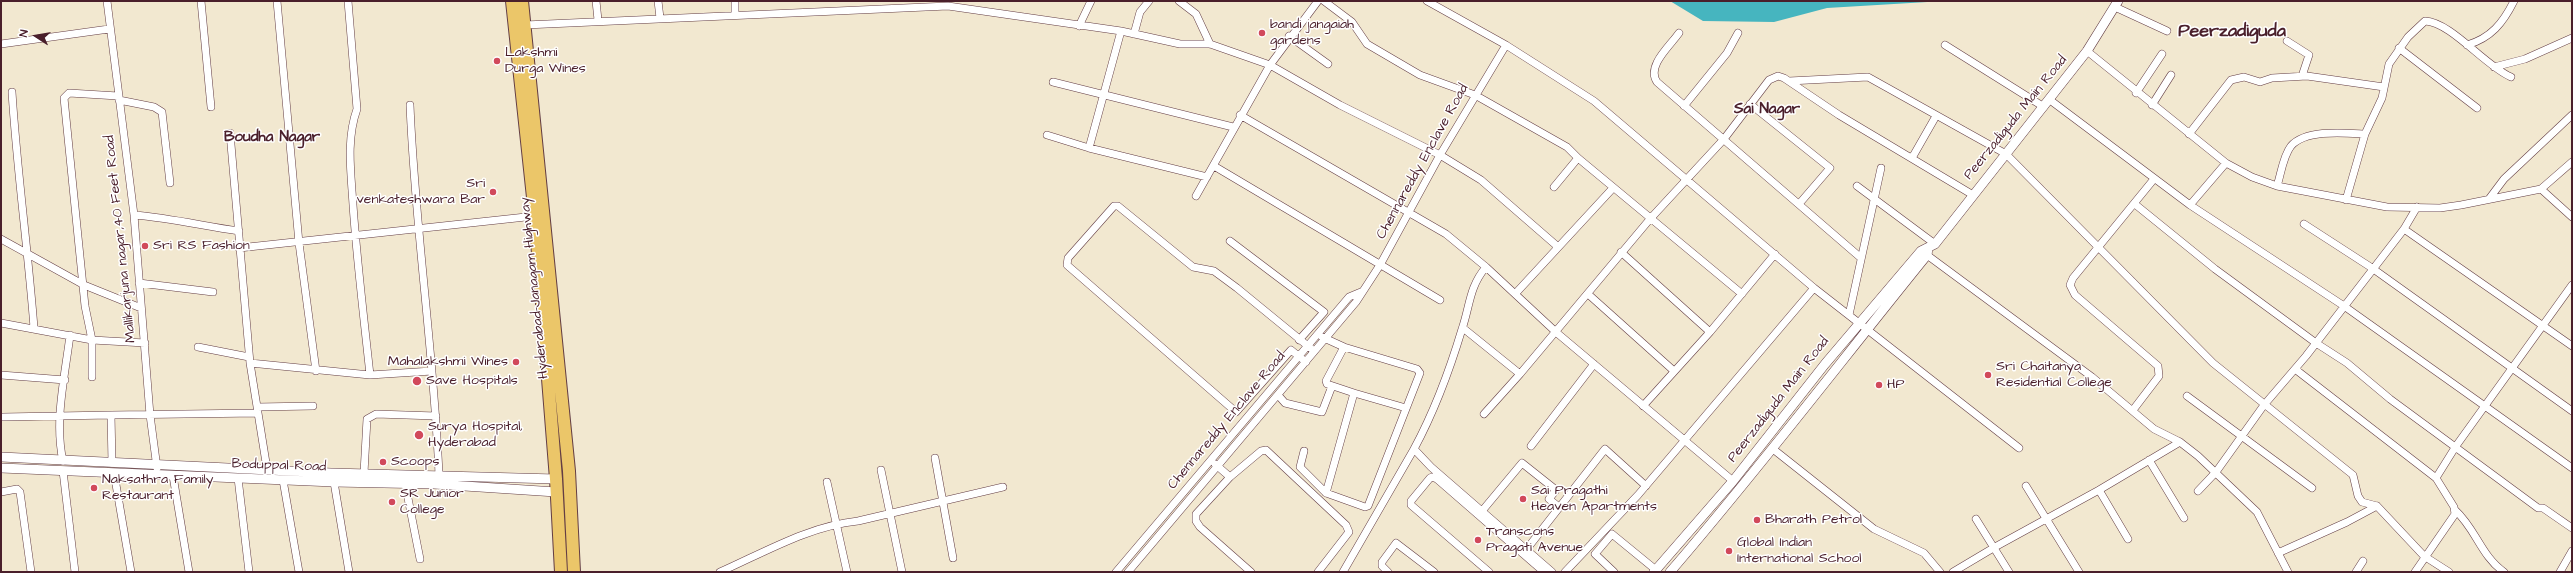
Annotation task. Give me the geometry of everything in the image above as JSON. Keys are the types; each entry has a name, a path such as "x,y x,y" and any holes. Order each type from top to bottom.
{"highway":[{"name":"Hyderabad-Janagam Highway","path":"512,1 521,26"},
{"name":"Hyderabad-Janagam Highway","path":"522,1 521,26 529,115 569,471 574,572"},
{"name":"Hyderabad-Janagam Highway","path":"529,115 535,216 556,479 561,572"}],"street":[{"name":"Mallikarjuna nagar,40 Feet Road","path":"107,1 109,29 134,215 150,415 157,470"},
{"path":"201,1 211,107"},
{"path":"277,1 299,243 316,371"},
{"path":"348,1 356,102 350,131 349,147 355,236 370,375"},
{"path":"596,1 598,20"},
{"path":"658,1 660,18"},
{"path":"734,1 735,14"},
{"path":"1079,26 1091,1"},
{"path":"1134,34 1140,12 1149,1"},
{"path":"1179,1 1196,14 1210,44"},
{"path":"1196,196 1206,177 1214,166 1240,115 1270,65 1289,36 1318,1"},
{"path":"1324,1 1352,22 1367,44 1420,75 1475,95 1567,147 1613,188 1742,294"},
{"path":"1427,1 1506,45 1594,101 1814,288 2019,448"},
{"path":"2467,45 2481,41 2492,34 2514,1"},
{"path":"2116,4 2167,31"},
{"name":"Peerzadiguda Main Road","path":"1670,572 1742,489 1973,194 2047,104 2087,51 2116,4"},
{"path":"521,26 598,20 735,14 872,5 948,6 1121,31 1180,44 1210,44 1270,65 1340,105 1440,155 1481,180 1557,246"},
{"path":"2346,200 2365,134 2384,87 2389,64 2399,48 2418,26 2425,21 2440,25 2494,67 2511,77"},
{"path":"1,44 109,29"},
{"path":"1089,148 1121,31"},
{"path":"1679,33 1653,72 1657,82 1861,258"},
{"path":"1684,106 1727,54 1738,33"},
{"path":"1289,36 1328,64"},
{"path":"2494,67 2525,59 2572,38"},
{"path":"2287,41 2309,55 2302,76"},
{"name":"Chennareddy Enclave Road","path":"1128,572 1356,302 1361,292 1380,265 1440,155 1506,45"},
{"path":"1945,45 2047,104 2190,205 2344,306 2484,407 2572,468"},
{"path":"2399,48 2477,108"},
{"path":"2087,51 2136,93 2226,163 2277,186 2388,208 2461,205 2541,189 2572,162"},
{"path":"2136,93 2162,54"},
{"path":"2152,105 2171,75"},
{"path":"1484,414 1557,333 1650,219 1724,139 1769,80 1774,77 1778,76 1789,81 1839,115 1973,194"},
{"path":"2189,134 2231,80 2244,77 2260,82 2272,78 2302,76 2384,87"},
{"path":"1789,81 1868,77 2006,154 2100,247 2213,363 2353,475 2358,496 2362,502 2377,506 2424,556 2449,572"},
{"path":"1053,82 1105,93 1233,128"},
{"path":"12,92 15,148 28,253 34,328"},
{"path":"92,377 92,340 86,317 84,285 64,98 69,93 118,98 154,107 162,112 170,183"},
{"path":"1750,104 1830,168 1799,204"},
{"path":"410,105 418,230 436,416 439,475"},
{"path":"1240,115 1446,234 1486,267 1557,333 1733,481"},
{"path":"2489,199 2504,179 2572,115"},
{"path":"1912,158 1936,116"},
{"path":"2277,186 2286,154 2291,146 2301,138 2336,132 2365,134"},
{"path":"230,133 249,360 268,469"},
{"path":"1047,135 1089,148 1206,177"},
{"path":"1554,187 1578,158"},
{"path":"2190,205 2226,163"},
{"path":"1214,166 1440,300"},
{"path":"1849,315 1881,168"},
{"path":"2133,410 2159,376 2158,366 2071,290 2073,278 2136,205 2154,180"},
{"path":"1858,186 1874,197 1930,249 2133,410 2154,429 2180,442 2216,472 2257,512 2288,572"},
{"path":"1515,294 1557,246 1613,188"},
{"path":"2541,189 2572,217"},
{"path":"2136,205 2215,269 2316,343 2347,363 2390,399 2456,446 2538,508 2543,508 2572,528"},
{"path":"1306,362 1291,350 1236,412 1067,265 1068,258 1114,206 1118,206 1193,267 1214,271 1237,288 1314,352"},
{"path":"2198,491 2216,472 2264,405 2316,343 2372,268 2404,229 2417,207"},
{"path":"134,215 168,218 189,224 239,231"},
{"path":"239,248 299,243 535,216"},
{"path":"2304,224 2372,268 2572,411"},
{"path":"2404,229 2572,346"},
{"path":"1,239 84,285 141,308"},
{"path":"1230,240 1324,312 1299,340"},
{"name":"Peerzadiguda Main Road","path":"1655,571 1733,481 1859,322 1921,251 1930,249"},
{"path":"1622,252 1710,332"},
{"path":"1643,406 1710,332 1775,254"},
{"path":"1343,572 1414,449 1463,328 1476,279 1486,267"},
{"path":"140,283 213,292"},
{"path":"2436,478 2456,446 2572,285"},
{"path":"1565,572 1646,486 1814,288"},
{"name":"Chennareddy Enclave Road","path":"1116,572 1349,297 1361,292"},
{"path":"1588,294 1674,371"},
{"path":"1,323 92,340 145,343"},
{"path":"1463,328 1520,374"},
{"path":"1304,451 1300,467 1326,494 1365,507 1368,506 1420,371 1344,347 1325,339 1318,334"},
{"path":"70,335 60,417 59,444 63,466 74,572"},
{"path":"198,347 249,360 316,371 370,375 432,371"},
{"path":"1344,347 1326,381 1332,386 1406,408"},
{"path":"1531,446 1594,364"},
{"path":"2295,369 2436,478 2455,510 2470,527 2482,552 2493,565 2504,572"},
{"path":"1,376 65,380"},
{"path":"1278,395 1285,403 1322,412 1332,386"},
{"path":"1326,494 1354,393"},
{"path":"2187,396 2312,488"},
{"path":"3,416 60,417 112,414 150,415 313,406"},
{"path":"112,414 114,468 131,572"},
{"path":"364,473 367,419 376,414 436,416"},
{"path":"1782,419 1790,426"},
{"path":"1242,424 1248,430"},
{"path":"1953,572 1995,546 2047,520 2180,442"},
{"path":"1414,449 1552,572"},
{"path":"1526,550 1606,449 1646,486"},
{"path":"1773,449 1874,530 1924,553 1940,572"},
{"path":"1251,572 1196,522 1196,514 1230,477 1261,451 1266,450 1346,525 1349,532 1346,539 1318,572"},
{"name":"Boduppal Road","path":"1,457 63,466"},
{"path":"14,458 14,468"},
{"path":"935,458 944,500 953,558"},
{"path":"2149,460 2184,518"},
{"path":"1210,461 1230,477"},
{"path":"1482,511 1522,463 1556,490 1549,499 1559,507"},
{"name":"Boduppal Road","path":"1,468 63,466 157,470 268,469 556,479"},
{"name":"Boduppal Road","path":"157,470 173,476 405,484 556,492"},
{"path":"881,470 902,572"},
{"path":"173,476 189,572"},
{"path":"1488,572 1410,505 1411,501 1430,478 1432,477 1437,479 1544,572"},
{"path":"238,478 249,572"},
{"path":"283,480 299,572"},
{"path":"334,482 349,572"},
{"path":"827,482 838,523 847,572"},
{"path":"405,484 420,559"},
{"path":"2026,486 2079,572"},
{"path":"720,572 804,534 838,523 858,521 1003,487"},
{"path":"1,492 17,490 20,492 31,572"},
{"path":"2099,490 2128,539"},
{"path":"2278,553 2347,522 2377,506"},
{"path":"2415,572 2424,556 2452,520 2455,510"},
{"path":"1976,518 1995,546 2009,572"},
{"path":"1614,572 1595,554 1612,534 1655,571"},
{"path":"1388,572 1384,569 1382,562 1396,543 1434,572"},
{"path":"2560,572 2572,551"},
{"path":"2356,572 2363,561"}],"water":[{"path":"1670,1 1944,1 1827,8 1774,22 1703,21"}],"place":[{"name":"bandi jangaiah gardens","path":"1262,33"},
{"name":"Lakshmi Durga Wines","path":"497,61"},
{"name":"Sri venkateshwara Bar","path":"493,192"},
{"name":"Sri RS Fashion","path":"145,246"},
{"name":"Mahalakshmi Wines","path":"516,362"},
{"name":"Sri Chaitanya Residential College","path":"1988,375"},
{"name":"Save Hospitals","path":"417,381"},
{"name":"HP","path":"1879,385"},
{"name":"Surya Hospital, Hyderabad","path":"419,435"},
{"name":"Scoops","path":"383,462"},
{"name":"Naksathra Family Restaurant","path":"94,488"},
{"name":"Sai Pragathi Heaven Apartments","path":"1523,499"},
{"name":"SR Junior College","path":"392,502"},
{"name":"Bharath Petrol","path":"1757,520"},
{"name":"Transcons Pragati Avenue","path":"1478,540"},
{"name":"Global Indian International School","path":"1729,551"}],"district":[{"name":"Peerzadiguda","path":"2232,32"},
{"name":"Sai Nagar","path":"1767,110"},
{"name":"Boudha Nagar","path":"272,138"}]}
